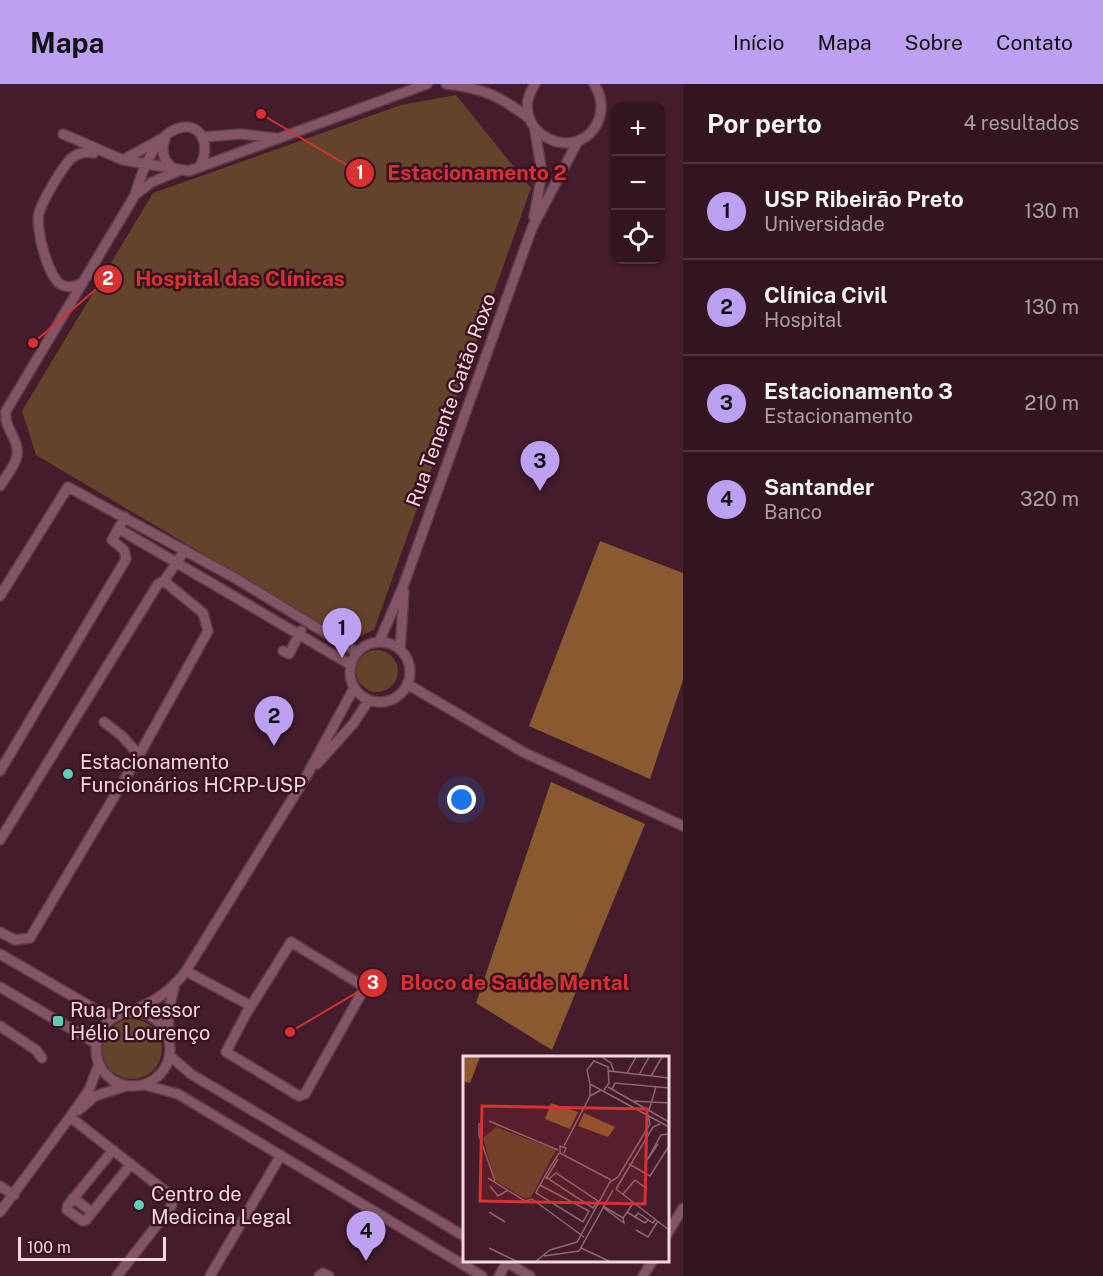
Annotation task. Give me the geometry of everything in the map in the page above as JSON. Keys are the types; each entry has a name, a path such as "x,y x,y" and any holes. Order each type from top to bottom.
{"street":[{"path":"63,134 123,160 178,171 189,171 427,84"},
{"path":"446,84 492,92 530,119"},
{"path":"530,119 529,96 535,84"},
{"name":"Rua Tenente Catão Roxo","path":"379,642 404,584 532,228 578,141 597,125 601,113 601,101 594,84"},
{"name":"Rua Tenente Catão Roxo","path":"530,119 535,129 542,173 532,228"},
{"path":"0,486 17,457 15,443 4,422 6,411 135,195 144,165 166,137 174,130 185,127 195,130 203,137 206,147 205,158 199,166"},
{"path":"535,129 544,137 555,142 578,141"},
{"path":"203,137 241,134 281,138"},
{"path":"123,160 166,137"},
{"path":"166,137 162,147 164,157 169,166 178,171"},
{"path":"80,284 72,287 61,285 51,276 37,226 39,212 70,159 84,151 108,155"},
{"path":"135,195 152,182 178,171"},
{"path":"0,596 66,487 224,572 357,652"},
{"path":"0,771 126,559 124,550 112,540 125,517"},
{"path":"119,529 351,665"},
{"path":"0,840 158,584 164,581 185,550"},
{"path":"216,586 224,572"},
{"path":"0,933 15,940 30,938 139,755 208,631 203,613 164,581"},
{"name":"Rua Tenente Catão Roxo","path":"400,650 404,584"},
{"path":"241,600 249,587"},
{"path":"258,610 266,597"},
{"path":"284,651 289,654 306,621"},
{"path":"379,642 400,650 409,666 406,684 400,694 391,699 369,700 354,688 350,673 351,665 357,652 363,646 379,642"},
{"path":"406,684 523,752 683,826"},
{"path":"0,1212 88,1090 99,1064 97,1044 100,1033 116,1016 160,998 174,988 186,971 307,775 354,688"},
{"path":"307,775 353,724 369,700"},
{"path":"104,722 122,736 139,755"},
{"path":"291,942 365,987 303,1096 299,1096 226,1053 251,1006 291,942"},
{"path":"0,954 100,1012 116,1016"},
{"path":"186,971 251,1006"},
{"path":"0,987 97,1044"},
{"path":"145,1085 161,1074 170,1056 168,1013 174,988"},
{"path":"129,1012 142,1013 154,1018 164,1028 169,1040"},
{"path":"0,1026 36,1050 42,1058"},
{"path":"170,1056 191,1074 463,1235"},
{"path":"99,1064 110,1078 126,1086"},
{"path":"70,1117 95,1096 126,1086 145,1085 178,1094 482,1276"},
{"path":"70,1117 169,1194 173,1200 171,1207 117,1276"},
{"path":"113,1150 73,1198 67,1210 83,1221 131,1164"},
{"path":"210,1276 281,1155"},
{"path":"0,1186 14,1195"},
{"path":"668,1233 683,1208"},
{"path":"499,1276 505,1261 530,1276"},
{"path":"643,1276 652,1261"},
{"path":"319,1276 323,1273 329,1276"}],"shaded area":[{"path":"456,95 531,188 374,630 350,641 36,455 22,411 153,193 401,105"},
{"path":"600,541 683,573 683,680 650,779 529,726"},
{"path":"377,650 392,656 398,671 392,686 377,692 362,686 356,671 362,656"},
{"path":"551,782 645,824 552,1050 476,1003"},
{"path":"132,1019 153,1028 162,1049 153,1070 132,1079 111,1070 102,1049 111,1028"}],"place":[{"name":"Estacionamento 2","path":"261,114"},
{"name":"Hospital das Clínicas","path":"33,343"},
{"name":"Estacionamento 3","path":"540,491"},
{"name":"USP Ribeirão Preto","path":"342,658"},
{"name":"Clínica Civil","path":"274,746"},
{"name":"Estacionamento Funcionários HCRP-USP","path":"68,774"},
{"name":"Rua Professor Hélio Lourenço","path":"58,1021"},
{"name":"Bloco de Saúde Mental","path":"290,1032"},
{"name":"Centro de Medicina Legal","path":"139,1205"},
{"name":"Santander","path":"366,1261"}]}
